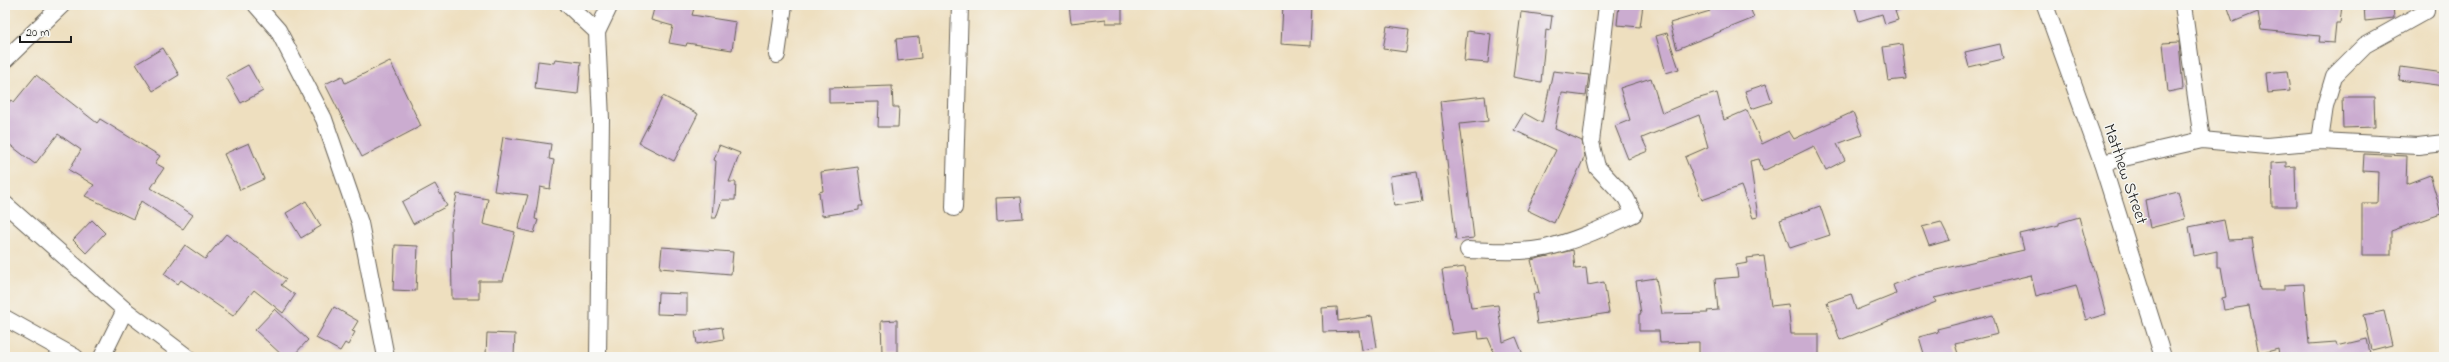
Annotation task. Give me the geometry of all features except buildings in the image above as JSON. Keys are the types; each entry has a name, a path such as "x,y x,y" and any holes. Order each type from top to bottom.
{"street":[{"path":"5,60 62,5"},
{"path":"256,5 278,30 324,119 360,223 386,357"},
{"path":"568,5 597,32"},
{"path":"598,357 601,119 597,32 610,5"},
{"path":"777,54 784,5"},
{"path":"954,208 960,5"},
{"path":"1468,250 1513,251 1544,248 1582,237 1634,214 1626,198 1597,167 1591,142 1607,5"},
{"name":"Matthew Street","path":"2045,5 2102,163 2163,357"},
{"path":"2183,5 2202,140"},
{"path":"2320,141 2326,106 2334,76 2365,45 2426,11 2426,5"},
{"path":"2102,163 2202,140 2267,146 2320,141 2418,146 2444,143"},
{"path":"5,204 125,310 187,357"},
{"path":"102,357 125,310"},
{"path":"5,318 75,357"}]}
